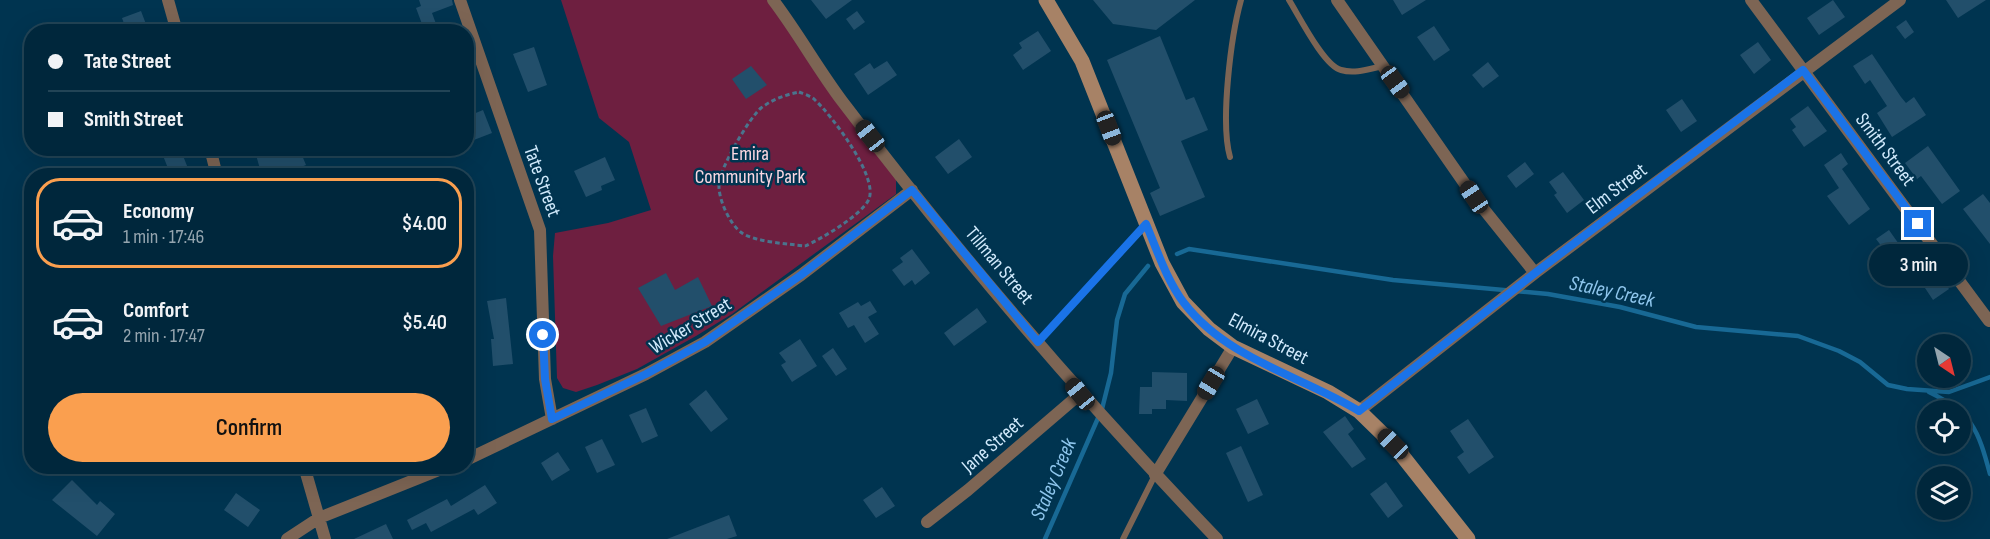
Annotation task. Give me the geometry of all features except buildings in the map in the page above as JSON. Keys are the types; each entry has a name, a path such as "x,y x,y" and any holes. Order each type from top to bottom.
{"street":[{"path":"168,0 175,24"},
{"name":"Tate Street","path":"460,0 468,24"},
{"name":"Tillman Street","path":"773,0 841,100 912,190 1080,394 1216,539"},
{"name":"Elmira Street","path":"1046,0 1082,61 1162,263 1183,302 1209,329 1233,347 1329,392 1359,411 1393,444 1468,539"},
{"path":"1337,0 1474,197 1535,273"},
{"name":"Smith Street","path":"1751,0 1989,321"},
{"name":"Elm Street","path":"1359,411 1535,273 1803,70 1900,0"},
{"name":"Tate Street","path":"474,40 540,230 545,379 552,419"},
{"name":"Wicker Street","path":"474,456 646,374 705,342 801,275 912,190"},
{"path":"1155,475 1233,347"},
{"name":"Jane Street","path":"927,522 1080,394"},
{"path":"306,474 325,539"},
{"path":"287,539 319,518 429,474"}],"lane":[{"path":"1289,0 1326,58 1339,70 1358,72 1383,66"},
{"path":"1230,156 1226,142 1229,89 1239,1"},
{"path":"1038,342 1146,224"},
{"path":"1123,539 1155,475"}],"path":[{"path":"799,92 813,98 833,118 870,182 869,200 858,212 805,246 744,234 729,222 719,184 732,154 740,134 761,108 782,96 799,92"}],"green space":[{"name":"Emira Community Park","path":"561,0 768,0 896,179 896,194 732,314 637,369 576,392 563,388 557,378 553,256 555,233 608,223 651,210 629,142 599,118"}],"waterway":[{"name":"Staley Creek","path":"1177,254 1189,249 1393,280 1548,294 1620,307 1696,327 1798,336 1839,351 1860,362 1888,385 1907,389 1949,392 1990,377"},
{"name":"Staley Creek","path":"1045,539 1102,409 1111,373 1117,320 1125,294 1148,266"},
{"path":"1929,392 1955,407 1971,424 1977,434 1990,474"}],"route":[{"path":"543,335 545,379 552,419 646,374 705,342 801,275 912,190 1038,342 1146,224 1162,263 1183,302 1209,329 1233,347 1329,392 1359,411 1535,273 1803,70 1918,224"}]}
